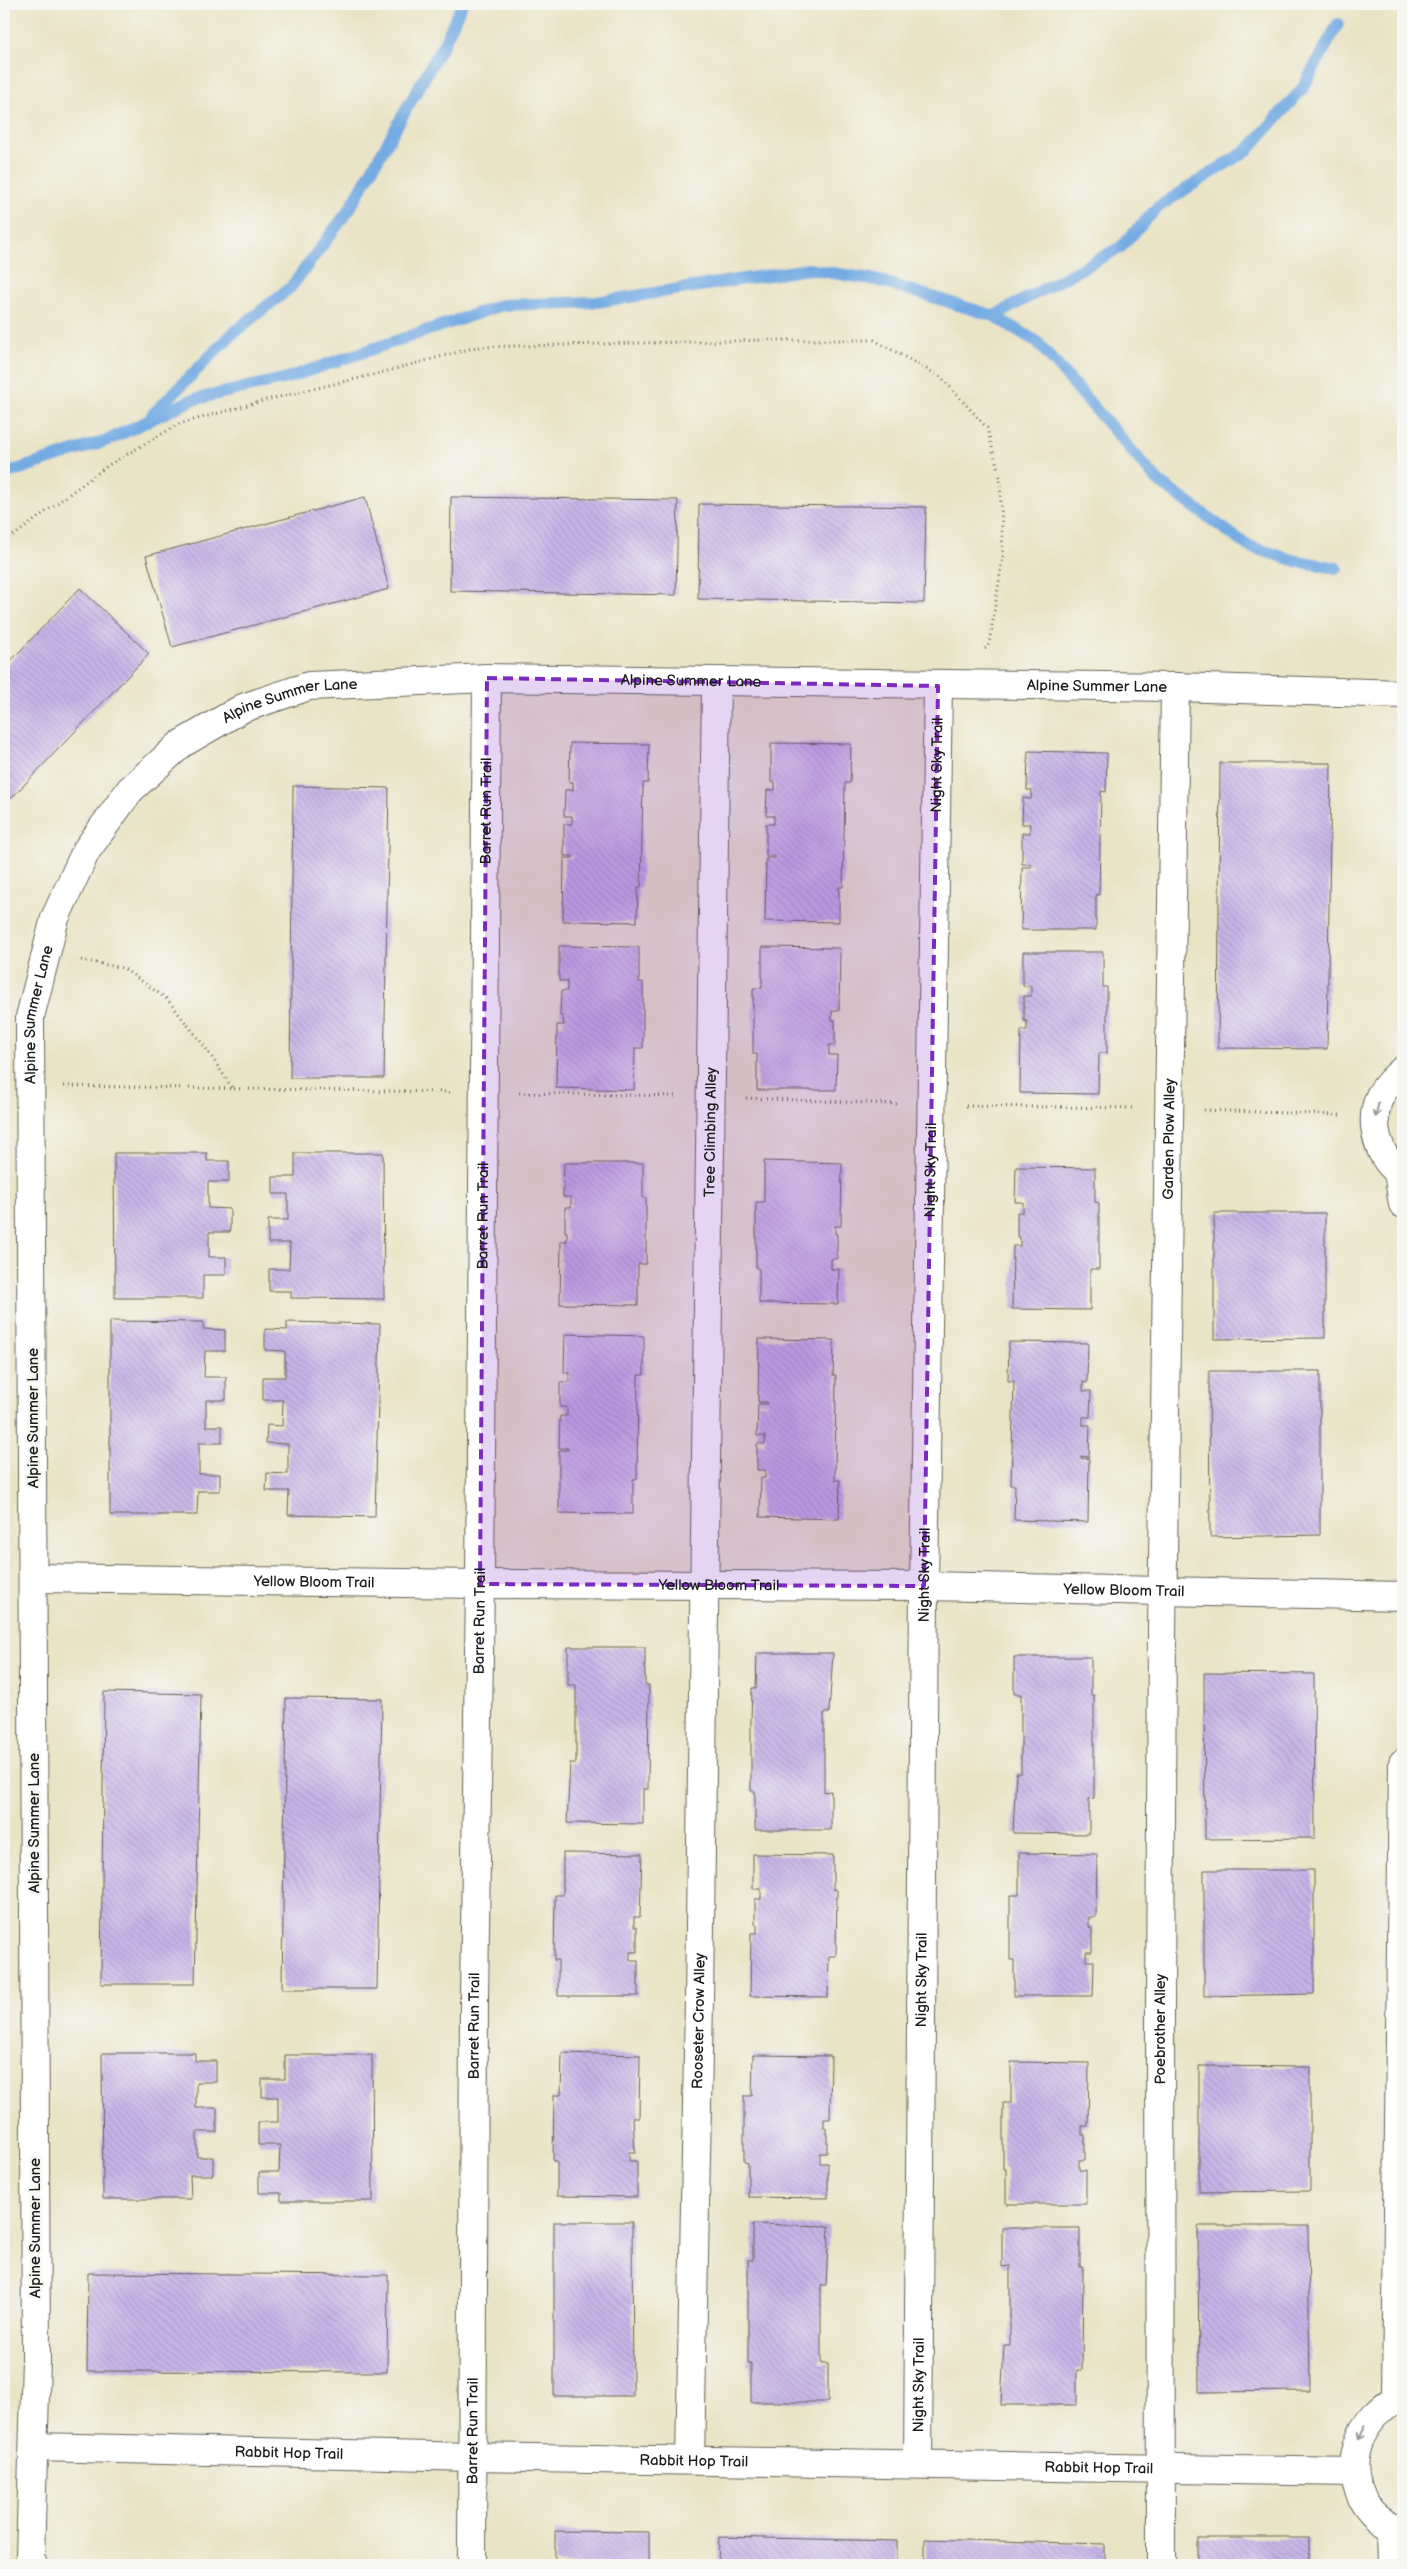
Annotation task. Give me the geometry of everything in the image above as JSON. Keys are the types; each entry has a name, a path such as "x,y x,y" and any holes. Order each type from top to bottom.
{"street":[{"name":"Alpine Summer Lane","path":"33,2565 30,2557 36,2350 30,1017 55,918 86,851 130,790 181,744 244,708 310,686 487,678 938,686 1175,687 1403,694"},
{"name":"Barret Run Trail","path":"472,2565 474,2457 474,1998 480,1584 487,678"},
{"name":"Tree Climbing Alley","path":"704,1583 716,682"},
{"name":"Night Sky Trail","path":"918,2464 924,1586 938,686"},
{"name":"Garden Plow Alley","path":"1163,1590 1175,687"},
{"path":"1403,1070 1391,1080 1380,1097 1375,1117 1376,1137 1384,1156 1401,1173 1403,1204"},
{"name":"Yellow Bloom Trail","path":"34,1578 480,1584 704,1583 1163,1590 1403,1596"},
{"name":"Rooseter Crow Alley","path":"690,2460 699,2012 704,1583"},
{"name":"Poebrother Alley","path":"1161,2565 1160,1996 1163,1590"},
{"path":"1394,2565 1398,2529 1374,2514 1360,2495 1354,2472 1355,2448 1364,2427 1380,2409 1399,2398 1403,1763"},
{"name":"Rabbit Hop Trail","path":"34,2447 474,2457 1354,2472"}],"path":[{"path":"4,540 16,534 107,466 179,424 477,347 768,340 874,340 941,377 987,428 1000,477 1003,557 990,638 988,646 981,652"},
{"path":"46,956 123,968 167,999 205,1047 233,1090"}],"highlighted area":[{"path":"487,678 938,686 924,1586 480,1584"}],"building":[{"path":"365,497 389,589 172,647 146,556"},
{"path":"451,497 678,500 676,595 450,591"},
{"path":"699,504 926,507 924,603 698,599"},
{"path":"80,588 149,654 4,806 4,668"},
{"path":"570,743 649,744 648,783 643,783 641,887 638,887 637,922 563,921 564,858 573,858 573,856 564,856 564,824 572,824 572,816 564,816 565,790 573,790 573,782 569,782"},
{"path":"771,743 851,744 850,783 845,783 843,887 839,887 839,922 765,921 766,858 775,858 775,856 766,856 766,824 774,824 774,816 766,816 767,790 775,790 775,782 771,782"},
{"path":"1028,751 1107,753 1106,792 1101,791 1099,895 1096,895 1096,930 1021,930 1022,867 1031,867 1031,864 1022,864 1022,833 1030,833 1030,824 1022,824 1023,798 1031,799 1032,790 1027,790"},
{"path":"1220,763 1331,763 1327,1049 1218,1048"},
{"path":"293,786 389,788 384,1078 290,1078"},
{"path":"559,946 639,947 639,982 643,982 643,1048 635,1048 634,1090 556,1088 557,1025 564,1025 563,1016 560,1016 561,991 567,991 567,981 559,981"},
{"path":"762,947 840,948 839,1011 832,1011 832,1020 835,1020 835,1045 829,1045 829,1055 837,1055 836,1090 757,1090 757,1054 753,1054 753,988 762,988"},
{"path":"1023,952 1103,952 1103,987 1107,987 1107,1053 1099,1053 1098,1094 1020,1093 1021,1030 1027,1030 1027,1021 1024,1021 1024,996 1031,996 1031,986 1023,986"},
{"path":"114,1153 207,1153 207,1161 229,1161 229,1182 208,1182 208,1208 230,1209 230,1232 209,1232 209,1257 226,1257 226,1275 203,1275 203,1298 115,1298"},
{"path":"295,1153 383,1153 384,1299 291,1298 291,1291 269,1291 269,1269 289,1269 290,1243 268,1243 268,1220 288,1220 288,1194 273,1194 273,1177 295,1177"},
{"path":"764,1161 842,1163 841,1226 835,1226 835,1234 837,1234 837,1259 831,1259 831,1269 839,1269 838,1304 759,1303 759,1269 756,1268 756,1202 764,1202"},
{"path":"564,1163 643,1163 643,1198 646,1198 646,1264 638,1264 638,1305 560,1304 561,1241 567,1241 565,1207 571,1207 571,1197 563,1197"},
{"path":"1016,1167 1095,1168 1095,1202 1099,1203 1099,1269 1090,1269 1090,1310 1012,1309 1013,1246 1020,1246 1020,1237 1017,1237 1017,1212 1023,1212 1023,1202 1015,1202"},
{"path":"1214,1213 1325,1213 1325,1338 1214,1339"},
{"path":"110,1321 203,1322 203,1329 225,1330 225,1351 205,1351 204,1377 226,1377 226,1400 206,1400 206,1426 222,1426 222,1443 199,1443 199,1474 220,1474 220,1491 198,1491 197,1515 110,1515"},
{"path":"287,1322 380,1324 375,1517 288,1515 289,1491 266,1491 267,1473 288,1474 288,1444 266,1443 267,1425 282,1426 283,1400 263,1400 263,1377 285,1377 285,1351 265,1350 265,1329 287,1330"},
{"path":"565,1334 644,1336 644,1375 638,1375 637,1479 633,1479 633,1514 559,1513 559,1450 568,1450 568,1448 559,1448 560,1416 567,1416 567,1407 560,1407 560,1382 569,1382 569,1373 564,1373"},
{"path":"759,1339 834,1340 833,1375 836,1375 835,1480 840,1480 839,1519 760,1517 761,1478 765,1478 765,1470 757,1470 757,1444 765,1444 765,1436 757,1436 758,1404 767,1404 767,1402 758,1402"},
{"path":"1009,1342 1088,1343 1087,1383 1083,1382 1083,1391 1091,1391 1090,1417 1083,1417 1083,1425 1090,1425 1089,1457 1081,1456 1081,1458 1089,1459 1088,1522 1014,1520 1015,1485 1011,1485 1014,1381 1008,1381"},
{"path":"1209,1371 1320,1371 1320,1535 1210,1537"},
{"path":"568,1647 645,1647 645,1685 649,1685 648,1789 643,1789 643,1824 567,1823 570,1763 576,1763 576,1685 568,1685"},
{"path":"757,1653 833,1653 829,1713 824,1713 824,1792 831,1791 831,1830 755,1830 755,1791 751,1791 751,1721 752,1688 756,1688"},
{"path":"1014,1657 1091,1657 1091,1695 1094,1695 1094,1798 1089,1799 1089,1834 1013,1833 1016,1773 1021,1773 1021,1694 1014,1694"},
{"path":"1204,1673 1314,1674 1315,1838 1205,1839"},
{"path":"104,1692 201,1694 195,1984 101,1984"},
{"path":"286,1698 382,1699 377,1989 282,1989"},
{"path":"563,1853 642,1854 640,1917 634,1917 634,1927 637,1927 637,1952 630,1952 630,1961 638,1961 638,1996 558,1996 558,1960 554,1960 555,1895 563,1895"},
{"path":"1019,1853 1097,1854 1096,1917 1089,1917 1089,1927 1092,1927 1092,1952 1086,1952 1086,1961 1094,1961 1093,1996 1014,1996 1014,1960 1010,1960 1010,1895 1019,1895"},
{"path":"753,1854 833,1855 833,1889 837,1890 836,1956 829,1956 828,1997 750,1996 751,1933 757,1933 755,1899 761,1899 761,1889 753,1889"},
{"path":"1204,1870 1314,1870 1314,1994 1204,1996"},
{"path":"102,2053 195,2053 195,2061 216,2061 216,2082 196,2082 196,2108 217,2108 217,2132 197,2132 197,2157 213,2157 213,2175 190,2175 191,2199 103,2199"},
{"path":"562,2053 640,2055 639,2118 633,2118 635,2152 629,2152 629,2161 637,2161 637,2197 557,2196 557,2161 553,2161 554,2095 561,2095"},
{"path":"285,2055 372,2055 373,2201 281,2201 281,2193 259,2193 259,2172 279,2172 280,2145 258,2145 258,2122 278,2122 278,2097 262,2097 262,2079 285,2079"},
{"path":"753,2055 831,2056 830,2119 824,2119 824,2128 827,2128 827,2153 820,2153 820,2163 828,2163 828,2198 748,2197 748,2163 744,2162 744,2096 752,2096"},
{"path":"1011,2062 1089,2063 1088,2126 1082,2126 1082,2135 1085,2135 1085,2160 1079,2160 1079,2170 1086,2170 1086,2204 1006,2204 1006,2169 1003,2169 1003,2103 1011,2103"},
{"path":"1199,2066 1310,2067 1310,2191 1199,2192"},
{"path":"554,2222 632,2222 633,2396 554,2396"},
{"path":"753,2224 829,2226 826,2285 821,2285 821,2364 828,2364 828,2402 751,2402 751,2364 748,2364 748,2260 753,2260"},
{"path":"1198,2226 1308,2226 1310,2391 1199,2392"},
{"path":"1002,2228 1080,2228 1080,2267 1083,2267 1082,2370 1077,2370 1077,2405 1001,2405 1004,2345 1010,2345 1010,2266 1002,2267"},
{"path":"88,2273 388,2275 387,2372 87,2371"},
{"path":"555,2531 649,2532 649,2565 555,2565"},
{"path":"719,2537 897,2541 897,2565 718,2565"},
{"path":"1198,2538 1308,2538 1308,2565 1198,2565"},
{"path":"925,2539 1104,2544 1104,2565 925,2565"}],"waterway":[{"path":"152,415 232,334 291,287 349,210 444,43 462,4"},
{"path":"994,316 1121,247 1158,207 1249,149 1303,88 1338,24"},
{"path":"4,474 108,440 192,400 287,378 502,305 597,302 808,269 877,280 994,316 1037,342 1158,481 1248,546 1296,561 1337,568"}]}
